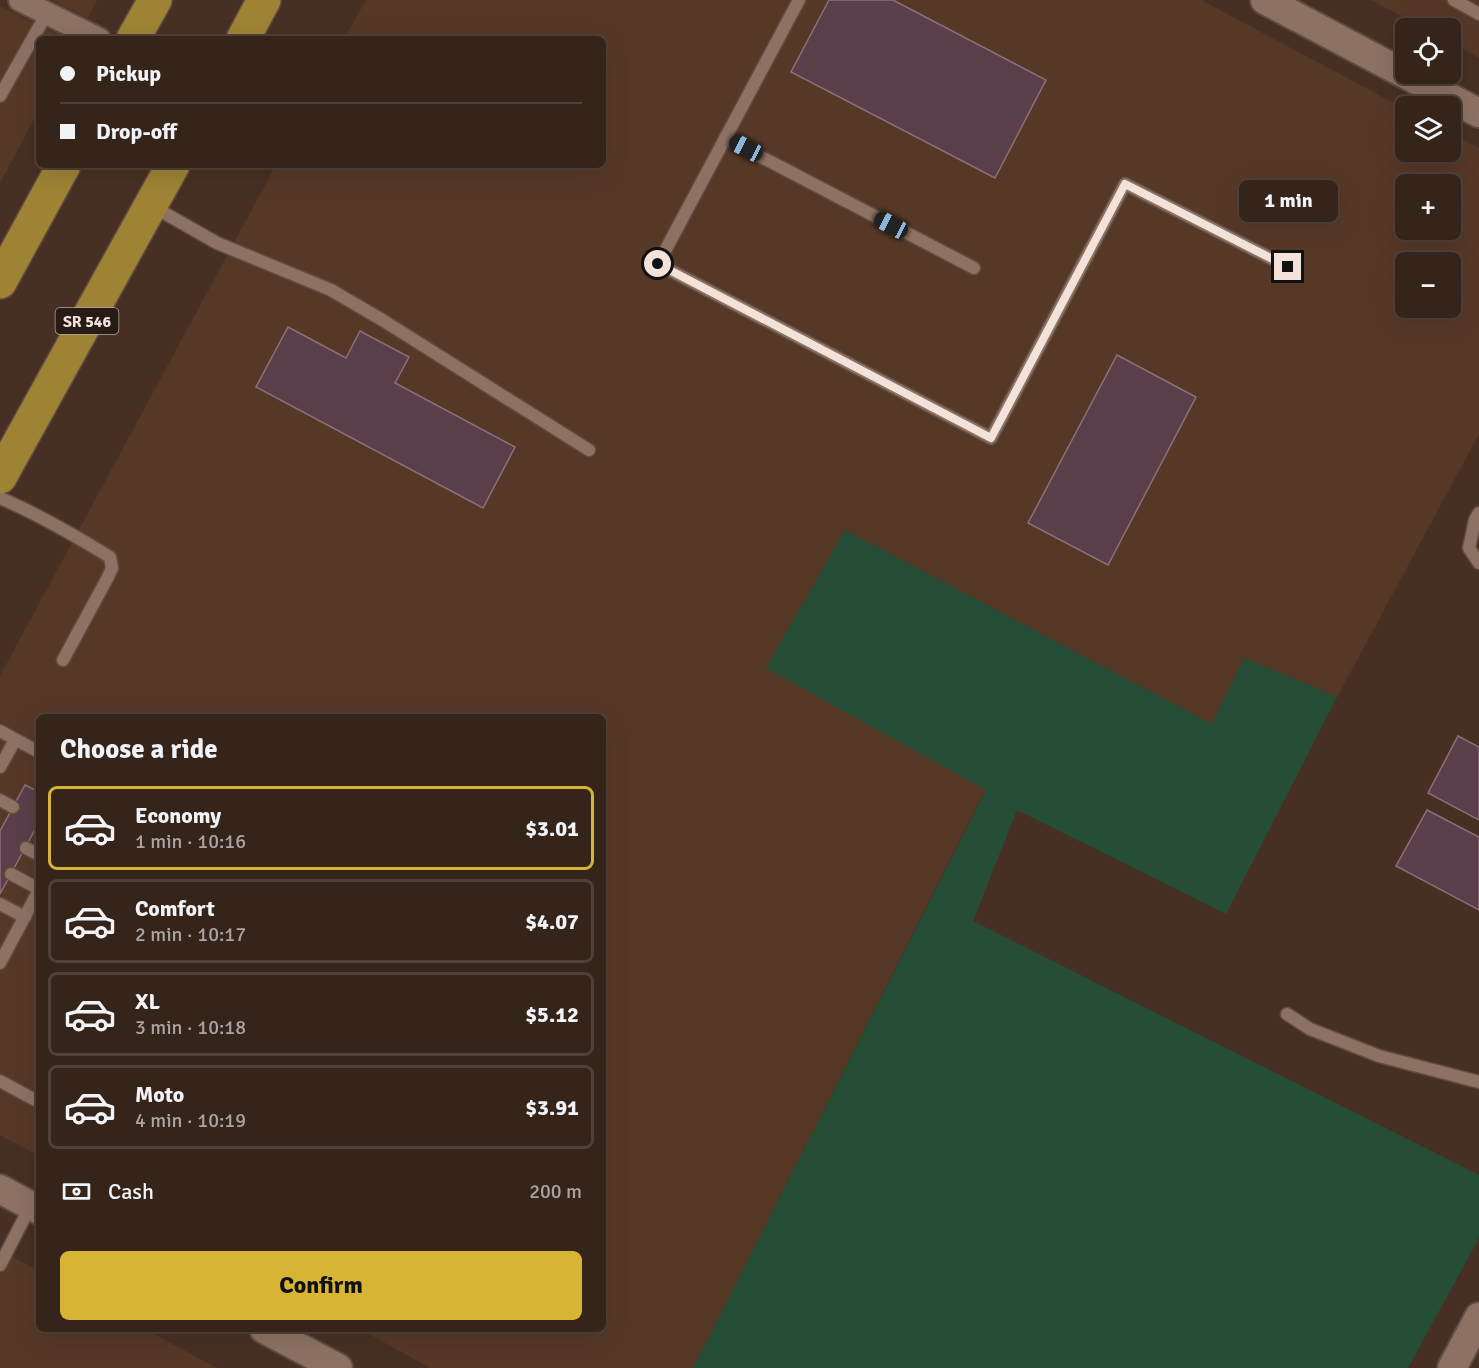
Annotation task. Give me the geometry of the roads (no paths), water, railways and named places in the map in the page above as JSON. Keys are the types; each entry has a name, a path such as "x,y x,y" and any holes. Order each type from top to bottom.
{"main road":[{"path":"135,36 155,0"},
{"path":"245,36 264,0"},
{"path":"0,282 62,168"},
{"name":"SR 546","path":"0,477 171,168"}],"street":[{"path":"20,0 93,36"},
{"path":"1265,0 1479,113"},
{"path":"0,1189 35,1208"},
{"path":"1452,1368 1479,1317"},
{"path":"270,1332 338,1368"}],"lane":[{"path":"799,0 658,264 991,438 1125,184 1288,267"},
{"path":"1454,0 1479,14"},
{"path":"0,96 47,13"},
{"path":"725,138 974,268"},
{"path":"151,206 217,243 332,290 589,450"},
{"path":"0,498 51,522 110,556 112,568 108,577 63,660"},
{"path":"1479,513 1475,520 1469,548 1479,562"},
{"path":"0,731 36,750"},
{"path":"0,767 15,740"},
{"path":"0,800 13,807"},
{"path":"26,848 36,853"},
{"path":"11,874 36,888"},
{"path":"0,963 5,940 25,917 36,896"},
{"path":"0,904 25,917"},
{"path":"1287,1014 1310,1029 1379,1056 1479,1082"},
{"path":"0,1081 36,1100"},
{"path":"0,1265 35,1208"}]}
